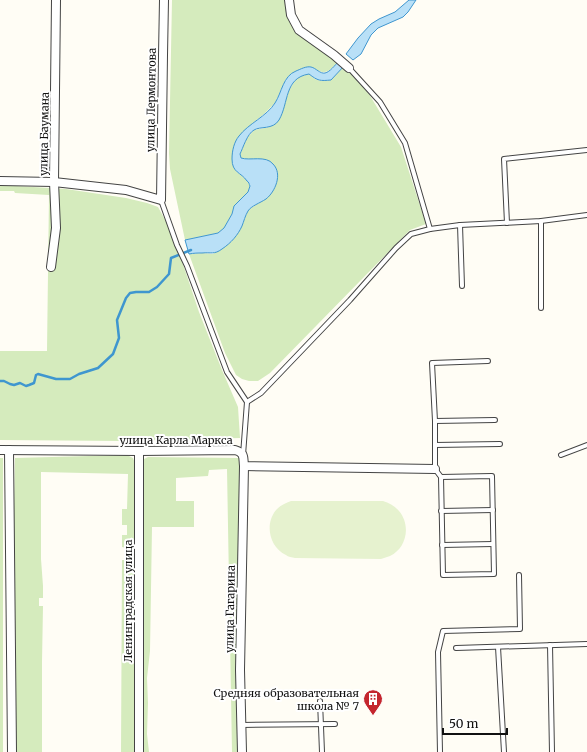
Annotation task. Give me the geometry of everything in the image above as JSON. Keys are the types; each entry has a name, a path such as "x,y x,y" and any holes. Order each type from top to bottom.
{"street":[{"name":"улица Баумана","path":"51,267 56,228 54,182 56,0"},
{"name":"улица Лермонтова","path":"161,200 164,0"},
{"path":"289,0 291,15 299,30 334,55 349,68"},
{"path":"0,182 54,182 126,190 161,200"},
{"name":"улица Карла Маркса","path":"0,450 235,450 243,455 244,466"},
{"path":"9,450 12,752"},
{"name":"Ленинградская улица","path":"139,451 139,752"},
{"path":"244,466 435,469"},
{"name":"улица Гагарина","path":"242,752 240,670 244,466"}],"lane":[{"path":"349,68 380,102 405,142 430,229"},
{"path":"507,223 504,159 587,150"},
{"path":"161,200 227,372 247,402 243,455"},
{"path":"247,402 261,393 350,300 396,248 411,234 430,229 460,225 541,222 587,215"},
{"path":"541,222 541,308"},
{"path":"460,225 462,286"},
{"path":"441,477 492,476 494,574 443,575 441,477 435,469 435,422 432,363 488,361"},
{"path":"435,422 495,420"},
{"path":"435,445 500,444"},
{"path":"561,455 587,445"},
{"path":"441,510 492,510"},
{"path":"442,545 493,544"},
{"path":"440,752 438,652 443,630 520,629 519,574"},
{"path":"456,648 587,644"},
{"path":"550,646 552,752"},
{"path":"498,647 504,752"},
{"path":"320,701 322,752"},
{"path":"241,725 335,724"}],"green space":[{"path":"172,0 286,0 286,10 290,23 305,39 339,61 328,71 323,72 315,69 286,79 275,103 239,136 236,171 247,180 250,186 248,192 234,206 232,214 224,228 218,233 185,240 170,169 169,153"},
{"path":"344,66 369,94 401,147 426,224 410,230 270,373 258,381 242,379 236,375 225,353 189,254 213,254 242,226 248,210 257,204 259,159 241,158 240,154 247,138 254,130 270,127 282,112 289,90 296,79 303,75 309,74 319,80 331,80"},
{"path":"0,185 66,189 126,198 158,207 173,234 199,312 238,407 240,438 122,441 0,440 0,351 47,351 49,195 0,191"},
{"path":"127,455 133,458 136,466 134,752 121,752 122,560 126,560 127,548 122,547 122,535 127,535 127,525 122,525 122,509 127,509 128,474 41,472 41,559 43,598 39,598 39,606 43,606 42,752 16,752 16,664 13,559 15,458"},
{"path":"148,457 239,458 242,752 232,752 227,469 209,470 208,476 176,478 176,501 194,501 194,527 152,527 150,651 147,678 147,734 149,752 142,752 142,462"},
{"path":"0,458 3,458 3,752 0,752"},
{"path":"291,501 383,501 396,508 403,517 406,529 403,542 396,552 381,559 295,558 288,556 280,551 272,541 270,528 273,515 277,509"}],"water":[{"path":"409,0 416,0 408,12 403,17 378,28 371,35 361,54 353,60 346,54 371,24 395,12"},
{"path":"339,61 344,66 331,80 319,80 309,74 301,76 295,80 288,92 279,120 270,127 254,130 247,138 240,154 241,158 270,161 276,168 278,178 277,183 269,196 249,209 238,233 225,247 215,253 189,254 185,240 218,233 224,228 232,214 234,206 248,192 250,186 249,182 235,170 232,164 233,150 239,136 272,108 285,80 292,73 309,67 321,73 325,73 331,70"}],"waterway":[{"path":"0,381 14,385 20,383 26,386 34,383 36,375 38,374 56,379 70,379 79,374 98,368 113,354 119,338 117,320 126,298 130,293 149,292 157,287 169,274 171,258 191,250"}],"place":[{"name":"Средняя образовательная школа № 7","path":"373,716"}]}
